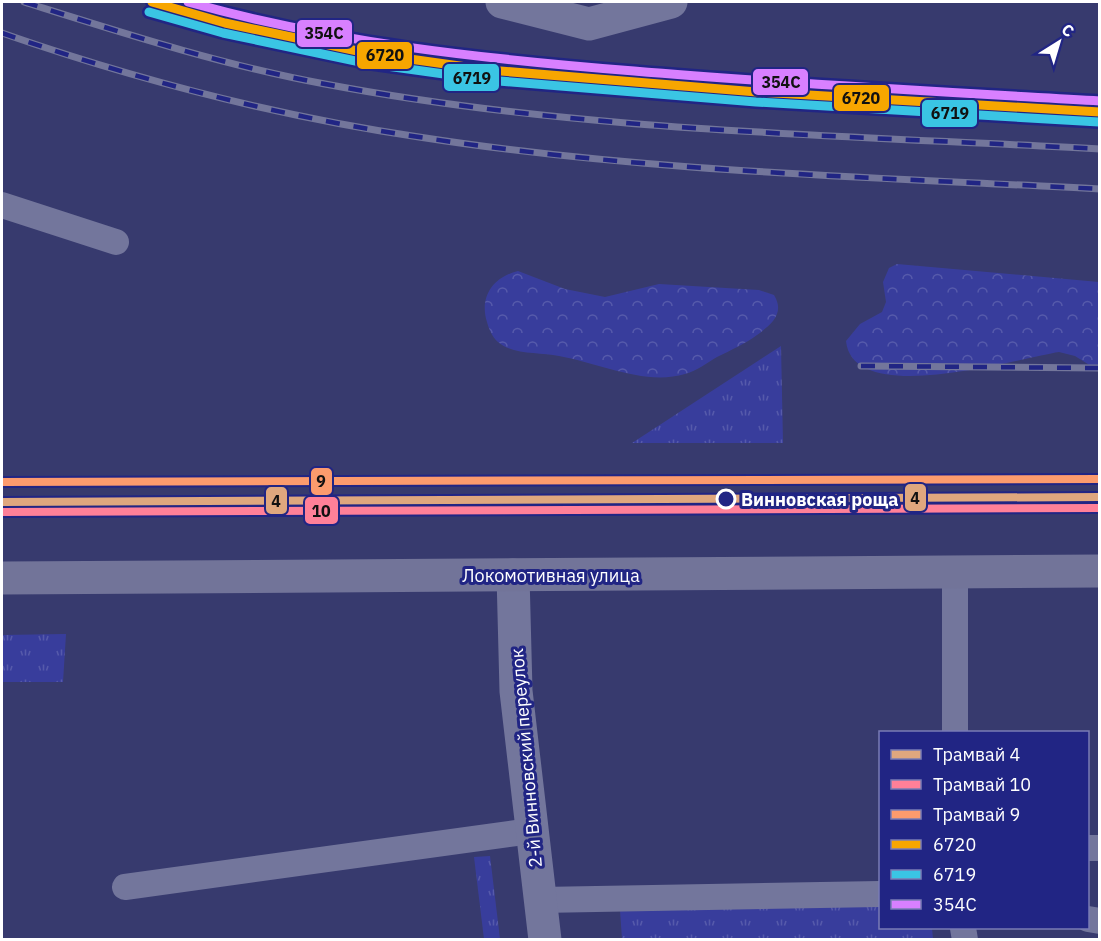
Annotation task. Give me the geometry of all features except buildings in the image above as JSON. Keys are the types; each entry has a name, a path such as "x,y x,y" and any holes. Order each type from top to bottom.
{"main road":[{"name":"Локомотивная улица","path":"2,578 1100,571"}],"street":[{"path":"502,2 589,24 671,2"},
{"name":"2-й Винновский переулок","path":"513,575 516,691 545,939"}],"lane":[{"path":"2,205 116,242"},
{"path":"955,572 956,731"},
{"path":"124,887 531,831"},
{"path":"540,900 879,894"}],"green space":[{"path":"897,264 1099,282 1099,371 1075,356 1059,352 976,369 906,376 877,372 856,361 846,341 860,324 882,312 886,302 883,282 889,268"},
{"path":"518,271 565,289 605,297 659,284 759,290 774,295 778,307 775,318 762,331 738,347 693,371 670,377 638,375 574,359 519,351 498,342 492,335 487,322 485,304 487,296 490,289 501,278"},
{"path":"781,346 783,443 632,443"},
{"path":"66,634 63,682 2,682 2,635"},
{"path":"490,856 500,939 484,939 474,857"},
{"path":"879,906 879,929 932,929 933,939 622,939 620,910"}],"railway":[{"path":"24,2 173,48 248,68 421,100 614,122 808,135 1100,149"},
{"path":"2,33 104,66 208,95 313,118 419,137 504,149 673,166 1100,189"},
{"path":"861,366 1098,368"}],"tram line":[{"name":"9","path":"2,482 1100,479"},
{"name":"4","path":"2,502 1100,497"},
{"name":"10","path":"2,512 1100,508"}],"transit line":[{"name":"6720","path":"152,2 225,23 367,53 488,70 757,92 1100,112"},
{"name":"354С","path":"188,2 354,39 465,55 750,80 1100,101"},
{"name":"6719","path":"149,12 223,33 365,63 487,80 756,102 1099,122"}],"place":[{"name":"Винновская роща","path":"726,499"}]}
